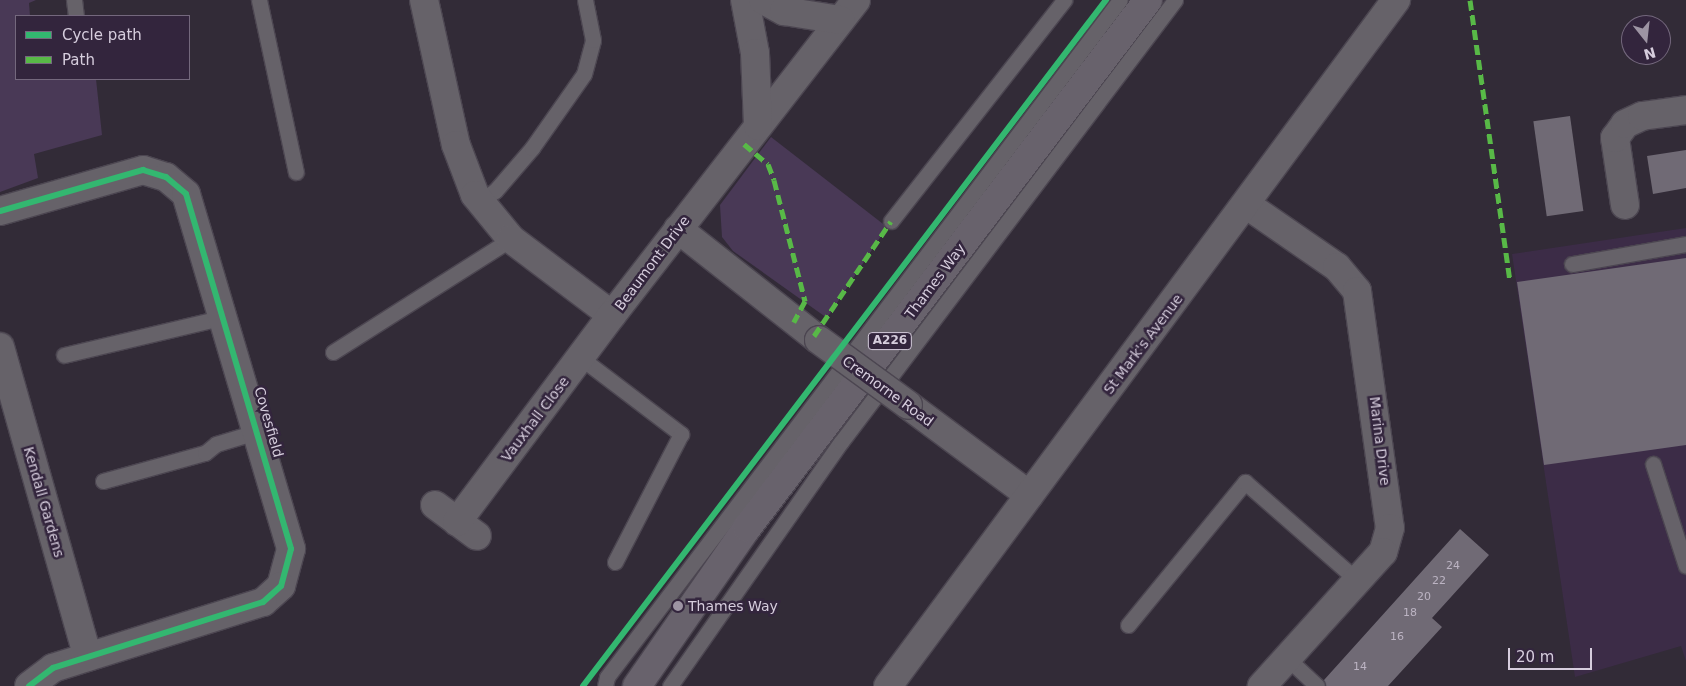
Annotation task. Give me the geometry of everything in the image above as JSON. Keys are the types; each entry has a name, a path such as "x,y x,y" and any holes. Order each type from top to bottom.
{"main road":[{"name":"Thames Way","path":"637,686 747,528 1148,0"}],"street":[{"name":"Beaumont Drive","path":"424,0 458,153 479,202 511,239 612,316 848,10"},
{"path":"745,0 755,54 758,126"},
{"path":"763,0 784,11 848,10"},
{"name":"St Mark's Avenue","path":"888,686 1247,205 1396,0"},
{"path":"1625,205 1616,138 1624,124 1642,116 1686,110"},
{"name":"Covesfield","path":"0,210 140,170 166,177 183,190 192,206 259,431 291,548 276,592 258,605 53,668 29,686"},
{"name":"Marina Drive","path":"1247,205 1346,275 1361,301 1390,528 1387,545 1358,580 1262,686"},
{"name":"Cremorne Road","path":"678,229 819,340 1029,495"},
{"name":"Vauxhall Close","path":"435,505 467,529 581,358 612,316"},
{"name":"Kendall Gardens","path":"0,347 88,657"}],"lane":[{"path":"74,0 76,15"},
{"path":"259,0 296,172"},
{"path":"479,202 495,191 532,148 584,74 593,43 585,0"},
{"path":"891,221 1064,0"},
{"path":"605,686 607,676 1120,0"},
{"path":"670,686 841,442 1176,0"},
{"path":"332,352 511,239"},
{"path":"1572,264 1686,244"},
{"path":"64,355 225,317"},
{"path":"581,358 681,434 615,562"},
{"path":"103,481 205,453 216,444 259,431"},
{"path":"1653,464 1686,566"},
{"path":"1128,625 1245,482 1358,580"},
{"path":"1287,658 1316,686"}],"shaded area":[{"path":"0,0 36,0 29,3 30,15 15,15 15,80 96,80 102,135 34,154 38,178 0,192"},
{"path":"771,137 887,227 827,318 733,251 722,237 720,205"},
{"path":"1686,228 1686,661 1681,646 1575,677 1512,254"}],"building":[{"path":"1570,116 1583,211 1547,216 1533,121"},
{"path":"1686,150 1686,188 1653,194 1647,156"},
{"path":"1686,258 1686,445 1544,465 1517,282"},
{"path":"1460,529 1489,555 1432,618 1442,627 1388,686 1326,686 1324,680"}],"marked path":[{"path":"1470,0 1510,280"},
{"path":"744,144 768,164 774,180 805,301 794,322"},
{"path":"814,336 891,221"}],"cycle path":[{"path":"583,686 1106,0"},
{"path":"0,211 143,170 166,177 186,194 291,549 281,586 263,602 53,668 29,686"}],"place":[{"name":"Thames Way","path":"678,606"}]}
